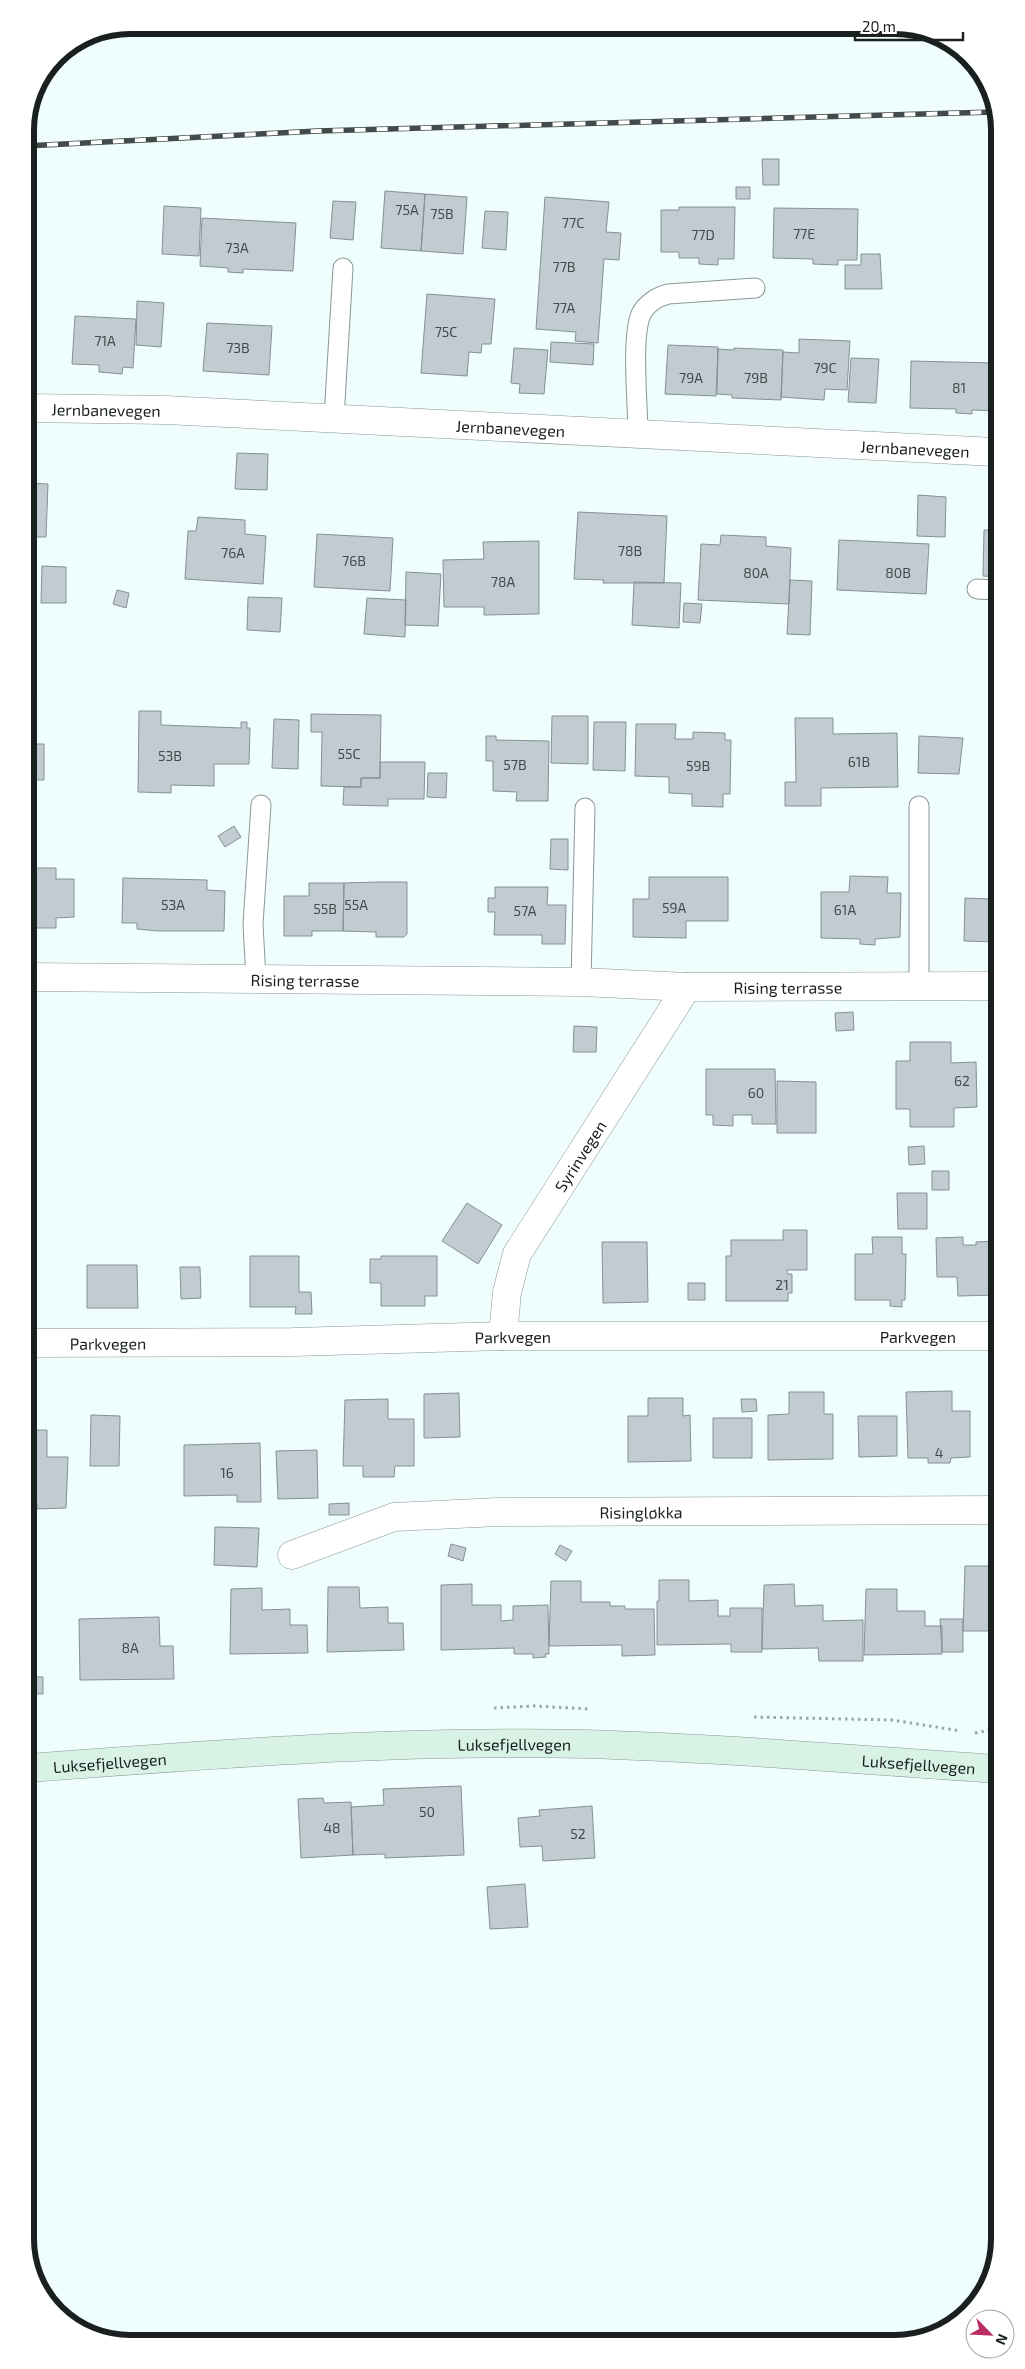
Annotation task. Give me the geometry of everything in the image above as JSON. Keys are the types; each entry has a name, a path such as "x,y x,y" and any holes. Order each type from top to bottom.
{"main road":[{"name":"Luksefjellvegen","path":"34,1768 348,1746 586,1744 991,1769"}],"street":[{"name":"Jernbanevegen","path":"34,408 164,410 991,452"},
{"name":"Rising terrasse","path":"34,977 581,982 687,987 991,986"},
{"name":"Syrinvegen","path":"503,1336 507,1292 518,1254 687,987"},
{"name":"Parkvegen","path":"34,1343 293,1342 503,1336 991,1336"},
{"name":"Risingløkka","path":"292,1555 394,1517 498,1512 991,1510"}],"lane":[{"path":"334,418 343,268"},
{"path":"638,434 637,336 644,308 658,296 668,294 755,288"},
{"path":"976,589 991,590"},
{"path":"256,979 253,924 261,805"},
{"path":"918,986 919,806"},
{"path":"581,982 585,808"}],"building":[{"path":"762,159 779,159 779,185 763,185"},
{"path":"736,187 750,187 750,199 736,199"},
{"path":"385,191 425,194 421,251 381,248"},
{"path":"425,194 467,197 463,254 421,251"},
{"path":"545,197 609,202 606,232 621,233 619,260 604,259 598,343 575,341 576,332 536,329"},
{"path":"333,201 356,202 353,240 330,238"},
{"path":"164,206 201,208 199,256 162,254"},
{"path":"679,207 735,207 734,259 718,259 718,265 699,264 699,258 679,258 679,252 661,252 661,210 679,210"},
{"path":"774,208 858,209 857,260 838,260 838,265 813,264 813,259 773,258"},
{"path":"485,211 508,212 506,250 482,248"},
{"path":"202,218 296,223 293,271 243,269 243,273 228,272 228,268 200,266"},
{"path":"861,254 880,254 882,289 845,289 845,265 861,265"},
{"path":"427,294 495,299 491,344 482,344 481,353 469,352 467,376 421,373"},
{"path":"137,301 164,303 161,347 136,345"},
{"path":"75,316 136,319 133,368 123,367 122,374 99,372 99,365 72,364"},
{"path":"207,323 272,326 269,375 203,371"},
{"path":"799,339 850,341 847,390 825,389 824,400 781,397 783,352 799,353"},
{"path":"551,342 594,344 593,365 550,362"},
{"path":"668,345 718,347 716,396 665,394"},
{"path":"514,348 548,350 544,394 519,393 520,384 511,383"},
{"path":"734,348 783,350 781,400 732,398 732,395 717,394 718,349 734,350"},
{"path":"851,358 879,359 876,403 848,402"},
{"path":"911,361 991,363 991,411 972,410 972,414 956,413 956,409 910,408"},
{"path":"237,453 268,454 267,490 235,489"},
{"path":"34,483 48,484 46,537 34,537"},
{"path":"918,495 946,497 945,537 917,536"},
{"path":"578,512 667,516 664,583 603,583 604,580 574,579"},
{"path":"198,517 245,520 245,534 266,536 263,584 185,579 188,531 196,531"},
{"path":"984,530 991,530 991,577 983,576"},
{"path":"317,534 393,538 390,591 314,587"},
{"path":"721,535 766,537 766,546 791,548 789,604 698,600 701,544 720,545"},
{"path":"839,540 929,544 926,594 837,590"},
{"path":"539,541 539,614 484,615 484,607 444,607 443,560 484,559 483,542"},
{"path":"42,566 66,567 66,603 41,603"},
{"path":"406,572 441,574 438,626 405,625"},
{"path":"790,580 812,581 810,635 787,634"},
{"path":"634,582 681,583 679,628 632,625"},
{"path":"117,590 129,593 126,608 113,604"},
{"path":"248,597 282,598 280,632 247,630"},
{"path":"367,598 406,600 405,637 364,634"},
{"path":"684,603 702,604 700,623 683,622"},
{"path":"139,711 161,711 161,725 241,728 241,722 247,722 247,728 250,728 249,764 214,764 214,786 171,785 171,793 138,792"},
{"path":"311,714 381,715 380,778 361,778 361,787 321,786 322,732 311,732"},
{"path":"552,716 588,716 588,764 551,763"},
{"path":"795,718 833,718 833,734 897,733 898,787 821,788 821,806 785,806 785,782 796,782"},
{"path":"274,719 299,720 298,769 272,768"},
{"path":"594,722 626,722 625,771 593,770"},
{"path":"636,724 676,724 675,739 693,739 693,732 725,733 725,740 731,740 730,794 723,794 723,807 692,806 692,794 669,793 669,777 635,776"},
{"path":"486,736 496,736 496,740 549,741 548,801 516,801 517,792 493,791 493,761 486,761"},
{"path":"919,736 963,738 959,774 918,773"},
{"path":"34,744 44,744 44,780 34,780"},
{"path":"380,762 425,762 424,799 388,799 388,806 343,805 344,787 361,787 361,778 380,778"},
{"path":"428,773 447,773 446,798 427,797"},
{"path":"234,826 241,837 225,847 218,836"},
{"path":"551,839 568,839 568,870 550,869"},
{"path":"34,868 56,868 56,879 74,879 74,917 56,918 56,928 34,928"},
{"path":"850,876 888,877 887,893 901,893 900,937 875,939 875,945 860,944 860,939 821,938 821,892 849,892"},
{"path":"649,877 728,877 728,921 686,921 686,938 633,937 633,899 649,899"},
{"path":"123,878 207,880 207,890 225,891 224,931 158,931 137,929 137,923 122,923"},
{"path":"407,882 407,934 404,937 376,937 376,932 343,931 344,883"},
{"path":"309,883 344,883 343,931 312,931 312,936 284,936 284,896 309,896"},
{"path":"495,887 548,887 547,905 566,905 565,944 542,944 542,935 494,935 495,912 488,912 488,898 495,898"},
{"path":"965,898 991,899 991,942 964,941"},
{"path":"853,1012 854,1030 836,1031 835,1013"},
{"path":"574,1026 597,1027 596,1052 573,1052"},
{"path":"910,1042 951,1042 951,1063 976,1062 977,1107 954,1108 954,1127 910,1127 910,1109 896,1109 896,1061 910,1061"},
{"path":"706,1069 775,1069 776,1124 752,1124 752,1115 733,1115 733,1126 713,1125 713,1115 706,1115"},
{"path":"777,1081 816,1082 816,1133 777,1133"},
{"path":"924,1146 925,1164 909,1165 908,1147"},
{"path":"932,1171 949,1171 949,1190 932,1190"},
{"path":"897,1193 927,1193 927,1229 898,1229"},
{"path":"467,1203 502,1225 478,1264 442,1241"},
{"path":"783,1230 807,1230 807,1270 787,1270 788,1274 792,1274 792,1293 788,1293 788,1301 726,1301 726,1256 731,1256 731,1240 783,1240"},
{"path":"872,1237 902,1237 902,1254 906,1254 905,1300 902,1300 902,1307 890,1306 890,1300 855,1300 855,1254 873,1254"},
{"path":"963,1237 963,1245 976,1245 976,1242 991,1241 991,1295 958,1296 957,1277 937,1277 936,1238"},
{"path":"602,1242 647,1242 648,1302 603,1303"},
{"path":"250,1256 299,1256 299,1292 311,1292 312,1314 295,1314 296,1307 250,1307"},
{"path":"381,1256 437,1256 437,1296 425,1296 425,1306 381,1306 381,1283 370,1283 370,1259 381,1259"},
{"path":"87,1265 137,1265 138,1308 87,1308"},
{"path":"180,1267 200,1267 201,1298 181,1299"},
{"path":"688,1283 705,1283 705,1300 688,1300"},
{"path":"952,1391 952,1411 970,1411 970,1457 951,1458 950,1463 928,1463 928,1458 908,1458 906,1392"},
{"path":"789,1392 824,1392 824,1414 833,1414 833,1459 768,1460 768,1415 789,1414"},
{"path":"459,1393 460,1437 424,1438 424,1394"},
{"path":"648,1398 683,1398 683,1416 690,1415 691,1461 628,1462 628,1416 648,1416"},
{"path":"388,1399 388,1419 414,1419 414,1466 395,1466 394,1477 363,1477 363,1466 343,1466 345,1400"},
{"path":"741,1399 756,1399 757,1411 742,1412"},
{"path":"91,1415 120,1416 119,1466 90,1466"},
{"path":"858,1416 897,1416 897,1456 859,1457"},
{"path":"713,1418 752,1418 752,1458 713,1458"},
{"path":"34,1430 47,1430 47,1457 68,1457 66,1508 37,1509 37,1503 34,1503"},
{"path":"260,1443 261,1502 237,1502 237,1495 184,1496 184,1445"},
{"path":"317,1450 318,1498 278,1499 276,1451"},
{"path":"349,1503 349,1515 329,1515 329,1504"},
{"path":"215,1527 259,1528 257,1567 214,1565"},
{"path":"451,1544 466,1548 463,1561 448,1556"},
{"path":"560,1545 572,1551 566,1561 555,1554"},
{"path":"965,1566 991,1566 991,1631 963,1631"},
{"path":"659,1580 689,1580 689,1601 718,1600 718,1616 730,1616 730,1608 762,1608 762,1652 731,1652 731,1644 657,1645"},
{"path":"551,1581 581,1581 581,1602 610,1602 610,1606 625,1606 625,1609 654,1609 655,1655 622,1656 622,1645 549,1646"},
{"path":"472,1584 472,1605 501,1605 501,1621 513,1620 513,1606 548,1605 549,1654 545,1654 546,1657 533,1658 533,1654 514,1654 514,1648 441,1650 441,1585"},
{"path":"794,1584 795,1606 823,1605 823,1621 863,1620 863,1661 819,1661 818,1648 762,1649 764,1585"},
{"path":"328,1587 359,1587 360,1608 388,1607 388,1623 403,1623 404,1650 327,1652"},
{"path":"262,1588 262,1610 290,1609 290,1625 307,1625 308,1653 230,1654 231,1589"},
{"path":"866,1589 897,1589 897,1611 925,1611 925,1626 942,1626 942,1654 864,1655"},
{"path":"159,1617 160,1646 173,1646 174,1679 80,1680 79,1619"},
{"path":"940,1619 963,1619 963,1652 942,1652"},
{"path":"34,1677 43,1677 43,1694 34,1694"},
{"path":"461,1786 464,1855 385,1858 385,1854 353,1855 351,1807 384,1805 383,1789"},
{"path":"323,1798 324,1803 351,1802 353,1855 301,1858 298,1799"},
{"path":"592,1806 595,1858 543,1861 542,1846 520,1847 518,1818 540,1816 539,1810"},
{"path":"525,1884 528,1927 490,1929 487,1887"}],"railway":[{"path":"34,146 318,131 989,112"}]}
